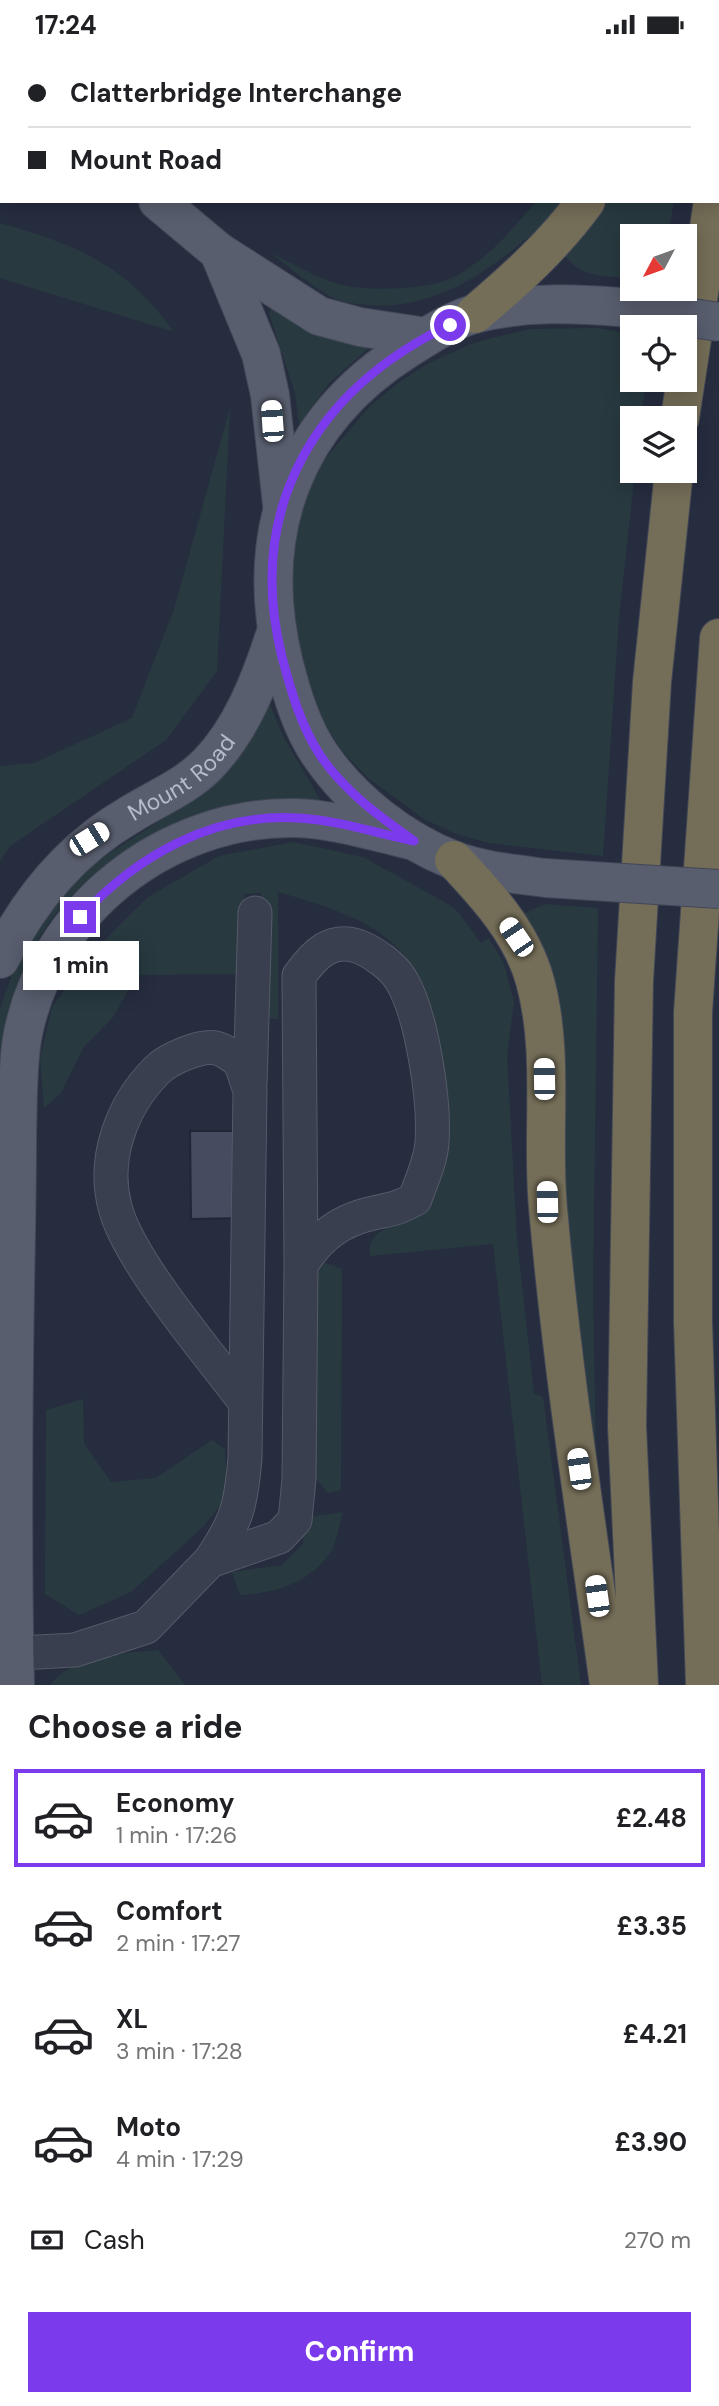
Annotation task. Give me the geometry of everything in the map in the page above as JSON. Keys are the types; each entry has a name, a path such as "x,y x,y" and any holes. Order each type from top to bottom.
{"highway":[{"path":"475,314 510,285 557,237 584,203"},
{"path":"682,406 713,203"},
{"path":"639,1685 627,1426 634,981 652,681 673,483"},
{"path":"705,1685 693,1322 693,1012 719,638"},
{"path":"454,860 488,897 516,937 527,957 541,1003 547,1202 557,1311 609,1685"}],"main road":[{"path":"160,203 219,252 319,316 360,327 426,337"},
{"path":"219,252 261,354 270,395 282,504 271,578 276,632 293,701 321,756 352,791 414,841 454,860 546,878 719,890"},
{"path":"282,504 309,447 332,412 360,381 426,337 475,314 525,304 619,307 719,322"},
{"name":"Mount Road","path":"0,959 12,934 57,871 89,839 190,781 225,744 253,691 276,632"},
{"path":"10,1664 7,1312 19,1066 23,1036 34,995 45,971 80,917 122,876 146,859 211,829 239,822 298,818 414,841"}],"lane":[{"path":"10,1664 75,1650 146,1627 210,1561 232,1528 241,1501 255,913"},
{"path":"210,1561 279,1537 295,1520 299,1479 301,1265 299,976 314,955 327,946 351,944 373,953 401,979 416,1020 428,1068 432,1143 415,1199 395,1210 359,1216 334,1229 316,1241 301,1265"},
{"path":"245,1402 134,1249 115,1207 111,1147 136,1095 159,1067 191,1052 216,1048 240,1061 250,1091"}],"shaded area":[{"path":"534,203 568,203 539,240 532,234 477,275 436,295 414,302 368,305 340,301 270,253 321,278 350,287 414,287 454,277 478,262"},
{"path":"606,203 674,203 670,224 620,224 620,278 587,272 571,263 564,255"},
{"path":"0,223 53,240 98,261 137,290 174,332 0,278"},
{"path":"272,305 336,341 371,346 329,383 299,425 295,393 269,313"},
{"path":"598,328 620,332 620,392 644,392 643,406 620,406 620,483 634,483 619,617 603,856 489,843 456,834 424,819 368,778 341,750 323,721 295,652 289,557 308,491 325,459 369,407 398,383 429,363 471,344 531,329"},
{"path":"230,408 217,671 166,740 10,846 0,861 0,766 34,763 132,718 174,609"},
{"path":"267,697 282,734 322,803 239,805 211,811 150,836 93,875 47,925 30,954 10,1009 0,1084 0,1008 15,966 37,926 63,892 93,864 178,809"},
{"path":"293,842 363,857 448,904 458,912 481,943 489,938 504,964 514,1002 507,1056 517,1240 534,1394 543,1397 581,1685 542,1685 493,1244 370,1256 370,1246 378,1233 408,1217 425,1200 439,1177 445,1154 446,1093 441,1059 424,994 412,967 398,948 386,937 357,920 278,892 278,1019 262,1018 261,893 244,894 243,974 137,975 113,1017 84,1047 61,1093 44,1108 40,1059 52,1007 89,955 148,897 219,856"},
{"path":"545,904 598,908 593,1288 597,1521 516,917"},
{"path":"320,1261 342,1269 341,1490 328,1493 314,1476 316,1280"},
{"path":"83,1399 84,1444 111,1482 156,1478 212,1440 225,1449 227,1497 203,1527 131,1592 79,1615 45,1594 46,1410"},
{"path":"343,1512 330,1553 312,1572 278,1589 240,1595 232,1572 282,1565 303,1544 304,1518"},
{"path":"158,1650 185,1685 50,1685 72,1667 86,1661"}],"building":[{"path":"190,1131 241,1131 242,1218 191,1219"}],"route":[{"path":"80,917 122,876 146,859 193,835 239,822 298,818 414,841 383,819 352,791 321,756 293,701 276,632 271,578 282,504 309,447 332,412 360,381 426,337 450,325"}]}
